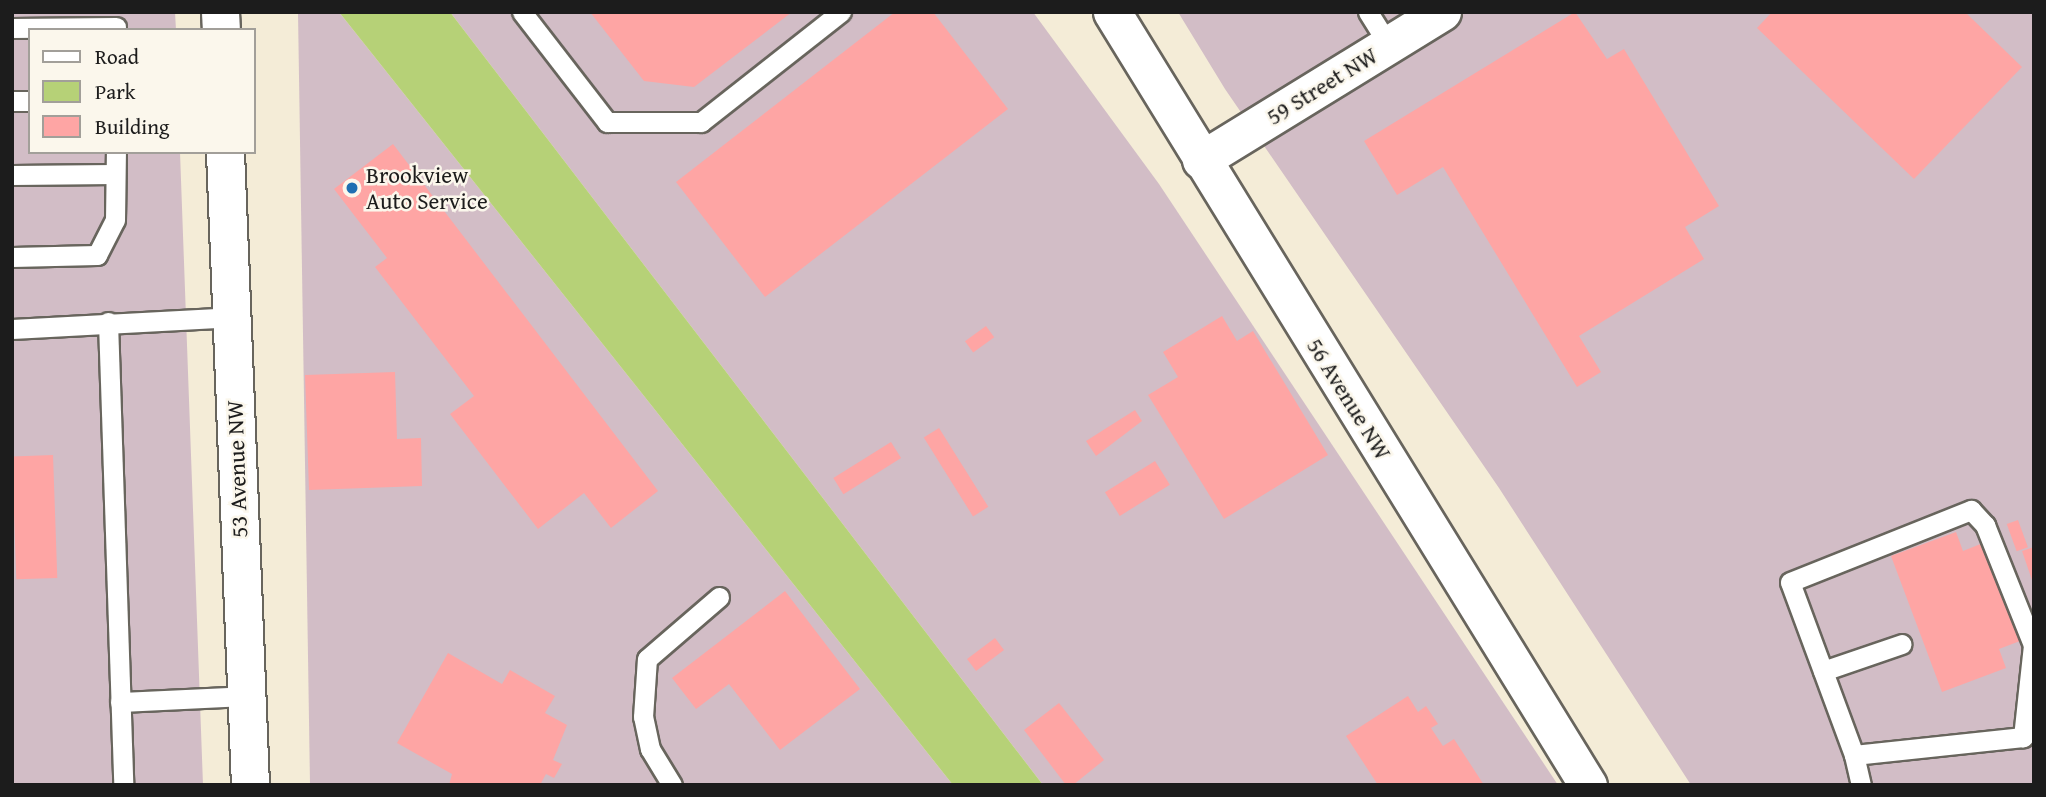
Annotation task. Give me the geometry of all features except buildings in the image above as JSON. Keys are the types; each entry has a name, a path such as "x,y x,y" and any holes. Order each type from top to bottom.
{"street":[{"name":"56 Avenue NW","path":"1112,12 1588,785"},
{"name":"59 Street NW","path":"1201,160 1442,12"},
{"name":"53 Avenue NW","path":"225,154 250,785"}],"lane":[{"path":"522,12 607,122 701,122 841,12"},
{"path":"1368,12 1389,45"},
{"path":"12,28 116,23"},
{"path":"12,257 97,255 116,220 116,154"},
{"path":"12,175 116,174"},
{"path":"12,329 231,317"},
{"path":"108,322 123,785"},
{"path":"1854,755 2023,737 2034,645 1985,525 1971,510 1790,582 1854,755 1861,785"},
{"path":"672,785 650,749 643,717 647,659 719,597"},
{"path":"1823,671 1902,644"},
{"path":"120,702 246,696"}],"shaded area":[{"path":"12,12 175,12 176,28 28,28 28,154 180,154 203,785 12,785"},
{"path":"298,12 339,12 953,785 310,785"},
{"path":"450,12 1033,12 1159,184 1558,785 1043,785"},
{"path":"1178,12 2034,12 2034,785 1691,785 1499,488 1225,89"}],"green space":[{"path":"339,12 450,12 1043,785 953,785"}],"place":[{"name":"Brookview Auto Service","path":"352,188"}]}
